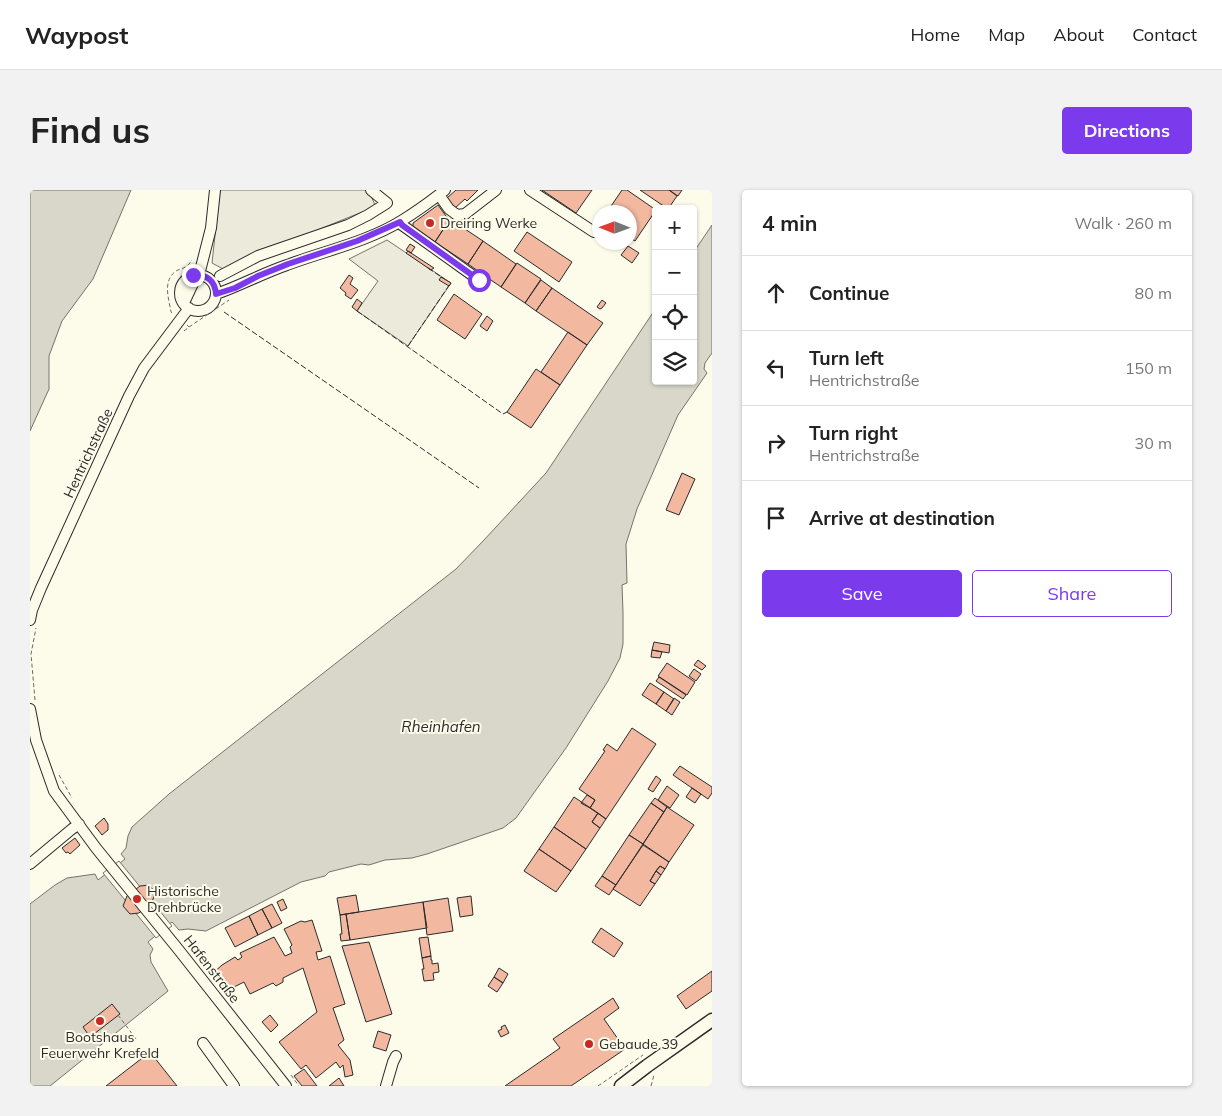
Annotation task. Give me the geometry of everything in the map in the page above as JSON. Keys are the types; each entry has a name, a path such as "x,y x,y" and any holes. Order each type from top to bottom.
{"main road":[{"path":"621,1086 712,1020"}],"street":[{"path":"198,275 211,228 215,190"},
{"path":"220,276 258,256 348,225 368,216 386,203 371,190"},
{"path":"216,294 235,288 288,264 357,241 400,222 442,192 449,209 457,215 465,214 496,190"},
{"path":"530,190 592,231"},
{"path":"400,222 479,280"},
{"path":"198,275 208,278 213,282 216,294 213,303 201,310 195,310 186,306 180,295 181,286 184,281 189,277 198,275"},
{"name":"Hentrichstraße","path":"32,617 41,588 129,396 144,368 180,320 186,306"},
{"path":"30,709 36,740 54,790 79,824 30,864"},
{"name":"Hafenstraße","path":"79,824 96,848 178,948 286,1086"},
{"path":"203,1043 234,1086"},
{"path":"386,1086 396,1056"}],"path":[{"path":"182,333 189,327 171,312 167,287 171,276 176,271 186,267 196,256"},
{"path":"32,617 31,654 35,699"},
{"path":"57,772 73,799"},
{"path":"118,1015 136,1039"}],"shaded area":[{"path":"220,190 365,190 371,196 375,205 225,270 212,263"},
{"path":"387,240 451,283 408,346 357,311 378,281 349,259"}],"water":[{"path":"30,190 131,190 93,279 62,321 49,356 49,389 30,431"},
{"name":"Rheinhafen","path":"712,225 712,353 705,363 704,369 707,373 678,415 637,509 626,544 627,583 622,585 623,644 620,658 608,681 566,748 516,818 503,828 427,854 412,858 385,860 369,865 361,864 329,872 325,876 301,882 206,931 179,930 172,922 148,942 153,949 150,955 151,962 168,991 50,1086 30,1086 30,904 67,878 95,874 98,880 125,859 121,854 126,848 132,827 169,794 456,569 546,473 652,314 652,385 697,385 697,247"}],"pier":[{"name":"Historische Drehbrücke","path":"119,861 172,926 156,938 103,873"}],"building":[{"path":"456,190 478,190 467,201 465,199 455,208 447,198"},
{"path":"542,190 592,190 576,213"},
{"path":"622,190 627,190 652,207 652,216 637,238 637,205 612,205"},
{"path":"640,190 669,190 677,196 671,205 662,205"},
{"path":"669,190 682,190 678,196"},
{"name":"Dreiring Werke","path":"438,205 450,219 435,242 415,228 413,223"},
{"path":"450,219 483,241 468,264 435,242"},
{"path":"527,232 572,262 559,282 514,251"},
{"path":"483,241 516,264 501,287 468,264"},
{"path":"410,244 415,247 411,253 406,250"},
{"path":"625,250 634,250 639,253 632,263 621,255"},
{"path":"408,251 434,268 431,270 406,253"},
{"path":"517,263 541,279 525,303 501,287"},
{"path":"349,275 353,278 350,284 358,290 351,299 340,288"},
{"path":"441,277 451,283 449,286 439,280"},
{"path":"541,280 552,288 536,311 525,303"},
{"path":"552,288 603,323 587,345 536,311"},
{"path":"454,294 482,314 465,339 437,320"},
{"path":"357,299 362,303 357,311 352,307"},
{"path":"602,300 606,303 600,309 597,307"},
{"path":"487,316 493,321 487,331 480,326"},
{"path":"568,332 587,345 560,385 541,372"},
{"path":"536,369 560,385 531,428 507,412"},
{"path":"682,473 695,479 679,515 666,510"},
{"path":"654,642 670,645 669,653 652,650"},
{"path":"652,650 662,652 660,658 651,657"},
{"path":"698,660 706,666 702,670 694,665"},
{"path":"667,663 695,682 687,695 658,676"},
{"path":"694,669 701,674 696,681 689,676"},
{"path":"659,677 686,695 683,699 656,681"},
{"path":"650,683 664,692 656,704 642,695"},
{"path":"664,692 674,699 666,711 656,704"},
{"path":"674,698 680,702 672,715 666,711"},
{"path":"632,728 656,744 606,819 590,808 595,800 579,789 605,751 603,750 607,744 617,751"},
{"path":"680,766 712,787 712,793 708,799 673,775"},
{"path":"656,776 661,780 653,792 648,789"},
{"path":"667,786 679,795 670,808 658,800"},
{"path":"692,788 701,794 695,803 686,797"},
{"path":"587,795 595,800 590,808 581,803"},
{"path":"574,797 598,813 592,822 600,828 586,849 554,827"},
{"path":"655,798 667,807 664,812 651,803"},
{"path":"651,803 664,812 643,844 629,835"},
{"path":"667,807 694,825 669,862 643,844"},
{"path":"598,813 606,819 600,828 592,822"},
{"path":"104,818 108,824 108,830 102,835 95,826"},
{"path":"554,827 586,849 571,871 539,849"},
{"path":"629,835 643,844 616,885 602,876"},
{"path":"75,838 80,845 70,854 66,853 62,848"},
{"path":"643,845 669,862 665,869 660,866 656,871 650,881 655,884 640,906 613,889"},
{"path":"539,849 571,871 556,892 524,871"},
{"path":"660,866 665,869 661,875 656,871"},
{"path":"656,871 661,875 655,884 650,881"},
{"path":"602,876 616,885 609,895 595,886"},
{"path":"149,885 155,892 152,903 139,913 130,914 123,906 127,896 140,886"},
{"path":"356,895 359,912 340,915 337,898"},
{"path":"471,896 473,915 460,917 457,898"},
{"path":"448,898 453,931 427,935 423,902"},
{"path":"283,899 287,908 281,911 277,902"},
{"path":"423,902 427,928 350,940 346,914"},
{"path":"272,904 282,923 272,928 262,909"},
{"path":"262,909 272,928 258,935 249,916"},
{"path":"346,914 350,940 341,941 340,915"},
{"path":"249,916 258,935 235,947 225,928"},
{"path":"312,920 322,951 316,952 318,960 330,956 345,1004 333,1008 344,1040 338,1045 350,1060 353,1075 345,1077 343,1065 340,1068 336,1062 316,1078 306,1065 301,1069 279,1042 317,1012 303,968 283,978 283,982 276,986 273,983 250,994 244,982 234,987 228,993 212,974 235,957 238,960 242,957 240,953 274,937 285,956 292,953 290,947 292,945 284,929 301,921"},
{"path":"601,928 623,943 614,957 592,942"},
{"path":"428,937 431,956 422,958 419,938"},
{"path":"369,942 392,1014 366,1022 342,946"},
{"path":"431,956 432,964 438,963 439,972 433,973 434,980 424,981 422,958"},
{"path":"499,968 508,974 503,983 494,977"},
{"path":"712,971 712,991 686,1009 677,996"},
{"path":"494,977 503,983 497,992 488,986"},
{"name":"Gebaude 39","path":"613,998 619,1008 604,1019 625,1049 571,1086 505,1086 560,1048 553,1039"},
{"name":"Bootshaus Feuerwehr Krefeld","path":"112,1004 120,1014 90,1037 83,1027"},
{"path":"270,1015 278,1025 271,1032 262,1022"},
{"path":"505,1025 509,1033 501,1037 498,1031"},
{"path":"378,1031 391,1035 386,1051 373,1047"},
{"path":"150,1052 177,1086 106,1086"},
{"path":"304,1069 317,1086 302,1086 294,1076"},
{"path":"339,1078 344,1086 329,1086"}],"fence":[{"path":"428,268 443,278"},
{"path":"408,346 450,284"},
{"path":"357,311 503,414 507,412"},
{"path":"224,312 479,488"}],"place":[{"name":"Dreiring Werke","path":"430,223"},
{"name":"Historische Drehbrücke","path":"137,899"},
{"name":"Bootshaus Feuerwehr Krefeld","path":"100,1021"},
{"name":"Gebaude 39","path":"589,1044"}],"route":[{"path":"193,275 200,275 213,282 216,294 235,288 288,264 357,241 400,222 479,280"}]}
